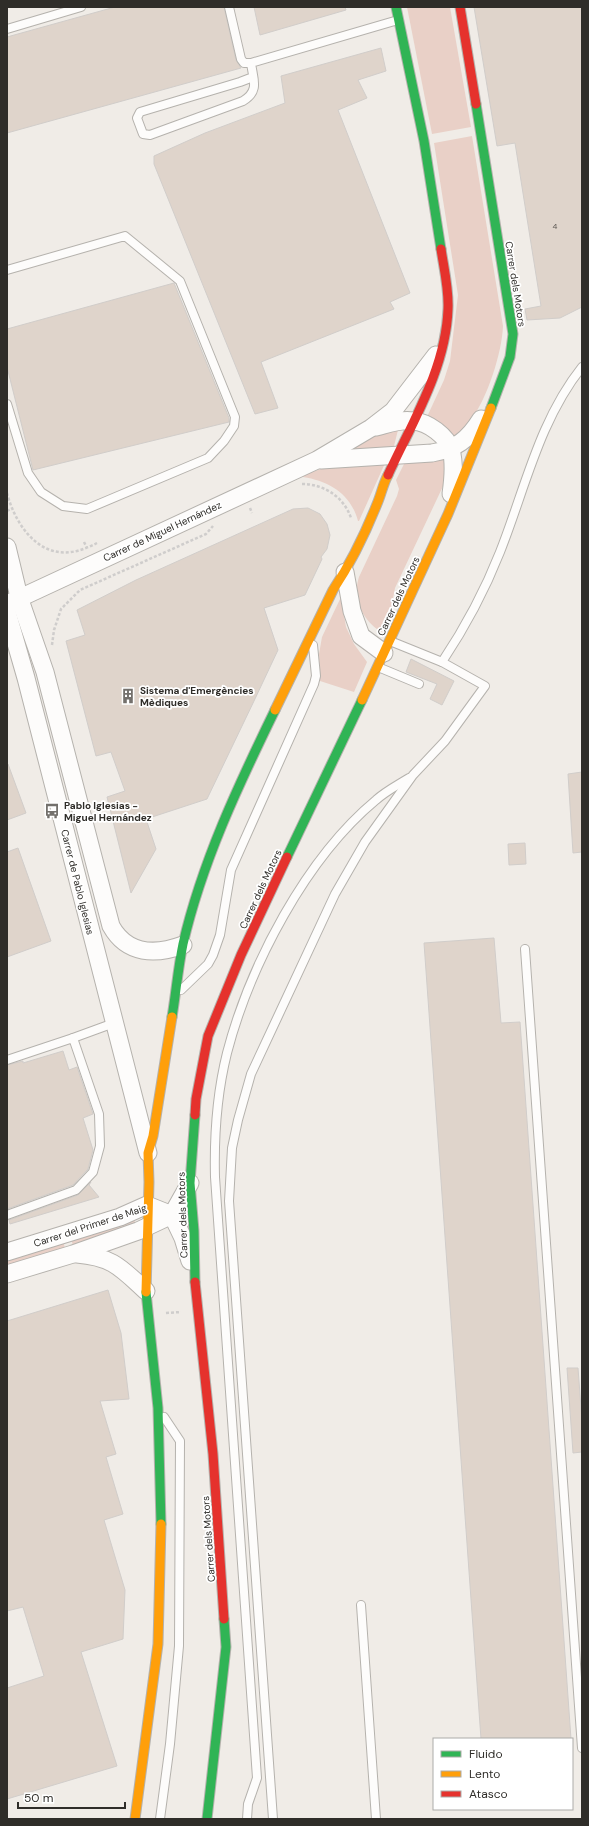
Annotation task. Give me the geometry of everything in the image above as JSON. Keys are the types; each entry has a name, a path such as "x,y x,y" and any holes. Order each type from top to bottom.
{"street":[{"path":"135,1819 158,1644 161,1531 158,1408 146,1291 148,1153 176,994 183,945 206,865 237,787 333,590 345,572 376,509 397,455 431,382 443,347 448,311 448,297 424,141 396,7"},
{"name":"Carrer dels Motors","path":"207,1819 226,1647 213,1454 194,1273 194,1231 190,1182 196,1099 208,1036 241,955 448,514 496,396 510,357 513,334 460,7"},
{"name":"Carrer de Miguel Hernández","path":"13,600 317,460 371,428 393,411 443,347"},
{"name":"Carrer de Miguel Hernández","path":"317,460 432,453 451,449 473,432 496,396"},
{"name":"Carrer de Miguel Hernández","path":"371,428 396,422 413,421 425,424 441,435 451,449"},
{"path":"448,514 454,477 451,449"},
{"name":"Carrer de Pablo Iglesias","path":"7,547 13,600 45,672 111,926 122,940 139,950 160,952 183,945"},
{"path":"345,572 352,611 361,636 384,653"},
{"name":"Carrer de Pablo Iglesias","path":"7,612 26,678 148,1153"},
{"path":"190,1182 172,1215 183,1238 194,1273"},
{"name":"Carrer del Primer de Maig","path":"7,1252 120,1217 148,1205 172,1215"},
{"name":"Carrer del Primer de Maig","path":"7,1274 73,1254 172,1215"},
{"name":"Carrer del Primer de Maig","path":"73,1254 95,1256 116,1264 146,1291"}],"lane":[{"path":"7,29 81,7"},
{"path":"228,7 241,59 244,63 251,63 399,20"},
{"path":"251,63 255,89 251,96 244,101 150,135 143,134 137,118 140,112 253,77"},
{"path":"7,270 125,236 180,281 236,417 234,426 224,441 208,458 87,509 63,506 41,492 28,474 7,404"},
{"path":"442,662 459,637 500,553 533,457 546,427 559,402 582,367"},
{"name":"Carrer dels Motors","path":"176,994 208,964 213,955 220,935 231,870 314,684 316,676 311,636"},
{"path":"273,1819 229,1201 232,1148 251,1074 335,894 365,842 413,775 445,741 485,686 442,662 384,653"},
{"path":"384,653 419,684"},
{"path":"247,1819 248,1804 257,1778 214,1150 220,1087 227,1054 247,991 276,931 296,896 314,869 359,816 377,799 413,775"},
{"path":"524,949 582,1748"},
{"path":"7,1060 114,1023"},
{"path":"7,1215 76,1190 93,1172 100,1146 99,1114 73,1038"},
{"path":"158,1408 180,1441 179,1646 170,1744 160,1819"},
{"path":"361,1605 376,1819"}],"path":[{"path":"296,485 312,485 335,495 349,511 352,521"},
{"path":"7,493 11,509 25,532 39,545 54,551 70,552 88,549 102,541"},
{"path":"242,510 255,504"},
{"path":"250,508 252,513"},
{"path":"7,511 11,509"},
{"path":"52,647 54,630 61,609 80,590 206,534 214,525"},
{"name":"Carrer de Miguel Hernández","path":"84,542 88,549"},
{"name":"Carrer de Miguel Hernández","path":"98,576 103,587"},
{"path":"164,1313 185,1312"}],"shaded area":[{"path":"407,7 450,7 471,127 432,134"},
{"path":"472,136 503,326 497,362 483,400 469,423 452,441 426,419 444,380 450,361 458,295 434,143"},
{"path":"399,426 393,450 339,454 373,436"},
{"path":"446,456 445,482 395,588 389,618 382,632 369,622 361,609 357,593 359,577 397,496 399,489 396,480 406,460"},
{"path":"386,461 359,521 350,503 338,490 322,482 303,477 303,475 333,465"},
{"path":"341,597 346,627 354,644 367,662 354,692 320,681 319,654 322,637"},
{"path":"134,1220 136,1224 73,1246 71,1238"},
{"path":"63,1241 65,1248 7,1266 7,1258"}],"building":[{"path":"115,7 224,7 236,60 241,68 7,133 7,37"},
{"path":"254,7 345,7 346,10 260,35"},
{"path":"474,7 582,7 582,307 560,318 527,320 525,309 541,306 515,143 497,146"},
{"path":"381,48 386,71 358,80 367,98 338,110 410,293 390,302 394,309 261,362 278,408 255,414 154,164 154,156 205,133 285,103 281,76"},
{"path":"174,283 229,418 229,422 33,470 7,367 7,329"},
{"path":"308,508 320,514 327,524 330,535 327,549 321,557 322,559 305,595 264,608 278,650 207,799 146,819 156,849 131,893 107,797 125,791 111,752 96,756 66,641 85,635 77,610 136,580 293,509"},
{"path":"411,659 454,681 442,705 430,699 437,684 406,672"},
{"path":"7,764 26,813 7,820"},
{"path":"582,772 582,852 573,853 568,774"},
{"path":"525,843 526,864 509,865 508,844"},
{"path":"18,848 51,941 7,957 7,852"},
{"path":"494,938 501,1023 520,1022 571,1738 481,1738 424,943"},
{"path":"63,1051 69,1070 77,1067 93,1114 83,1118 93,1150 88,1169 73,1185 7,1209 7,1065 23,1061 23,1063"},
{"path":"91,1182 89,1185 99,1197 10,1224 9,1220 78,1195"},
{"path":"108,1290 121,1333 129,1399 100,1401 116,1454 106,1457 123,1514 104,1520 125,1590 123,1639 81,1652 117,1766 7,1799 7,1688 44,1676 23,1607 7,1611 7,1321"},
{"path":"567,1368 578,1368 582,1421 582,1452 573,1453"}],"traffic: fast":[{"path":"396,7 424,141 441,249"},
{"path":"476,104 513,334 510,357 491,408"},
{"path":"287,857 362,700"},
{"path":"172,1017 183,944 200,884 222,825 275,710"},
{"path":"195,1115 190,1183 194,1231 195,1282"},
{"path":"146,1292 158,1408 161,1524"},
{"path":"207,1819 226,1647 224,1619"}],"traffic: slow":[{"path":"362,700 448,514 491,408"},
{"path":"275,710 333,590 352,559 363,537 388,475"},
{"path":"146,1292 149,1182 148,1153 153,1136 172,1017"},
{"path":"135,1819 158,1644 161,1524"}],"traffic: jam":[{"path":"460,7 476,104"},
{"path":"388,475 426,395 441,353 446,331 448,309 447,286 441,249"},
{"path":"195,1115 196,1099 208,1036 241,955 287,857"},
{"path":"195,1282 213,1454 224,1619"}],"place":[{"name":"Sistema d'Emergències Mèdiques","path":"128,696"},
{"name":"Pablo Iglesias - Miguel Hernández","path":"52,811"}]}
